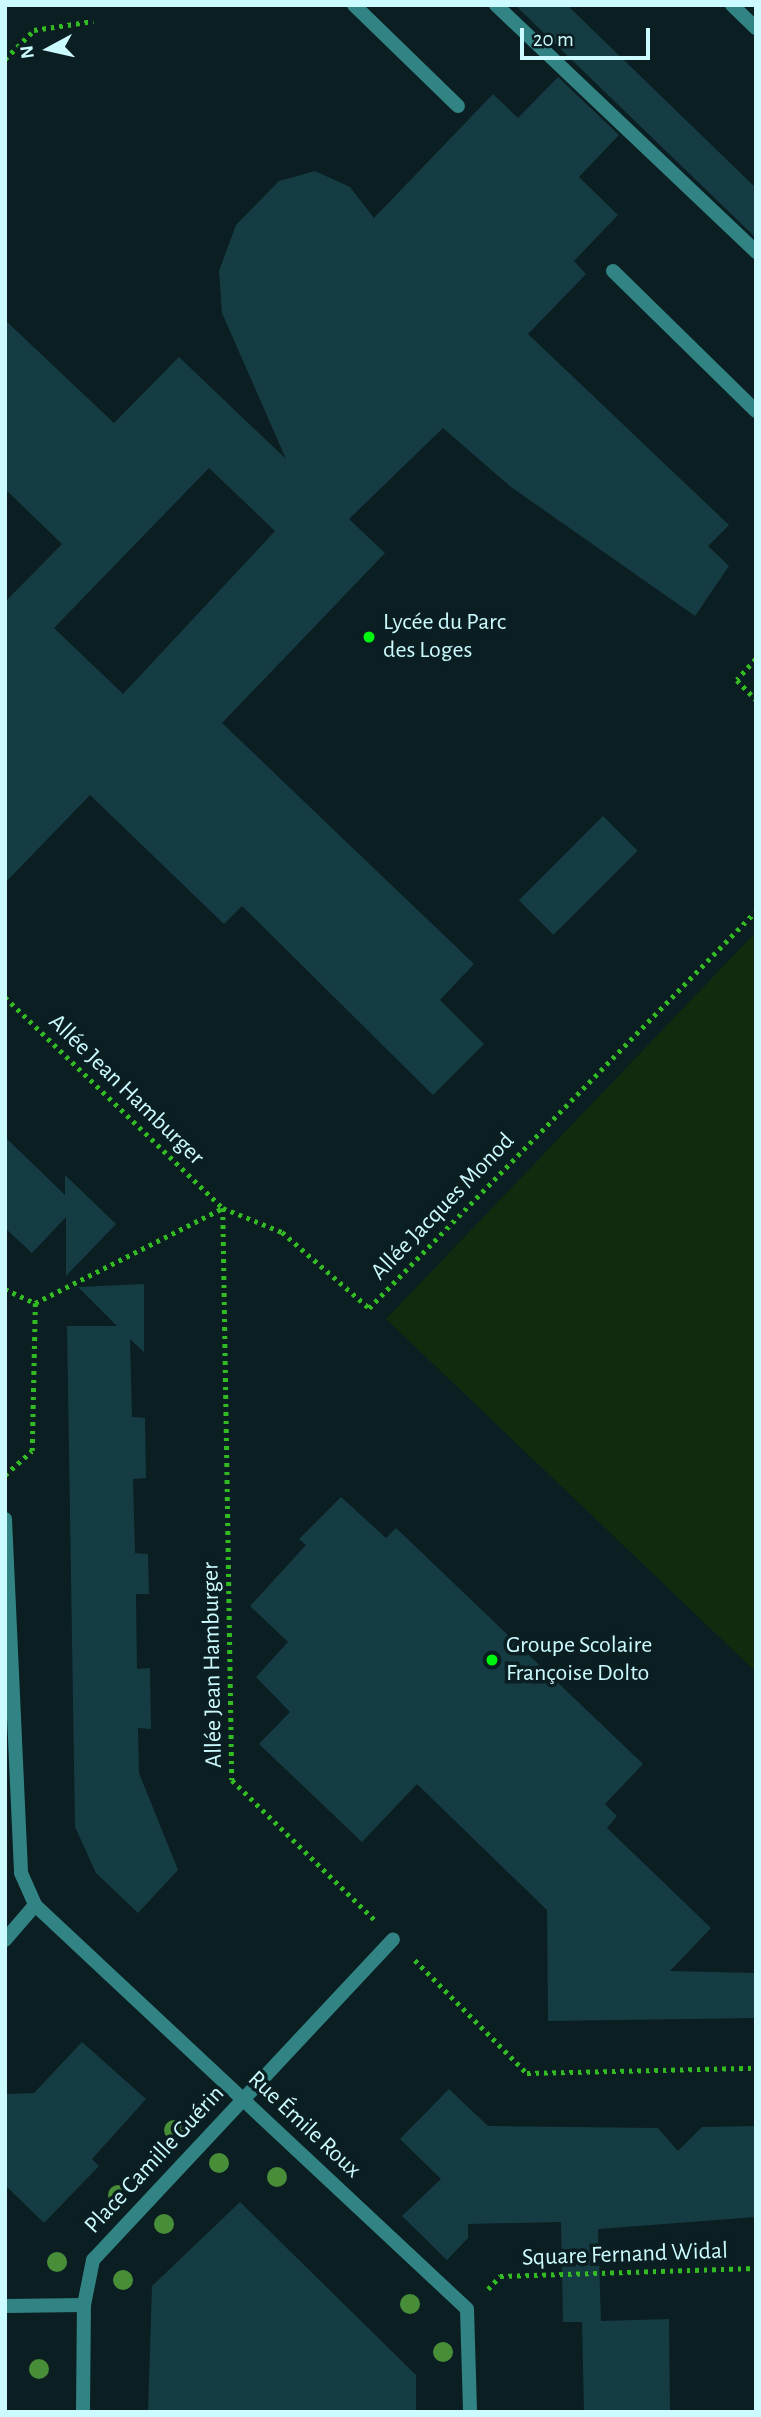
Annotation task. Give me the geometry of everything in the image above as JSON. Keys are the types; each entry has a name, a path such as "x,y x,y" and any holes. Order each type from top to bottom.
{"street":[{"path":"354,5 458,106"},
{"path":"496,5 756,252"},
{"path":"732,5 756,28"},
{"path":"614,271 756,411"},
{"name":"Rue Émile Roux","path":"5,1519 21,1873 35,1905 467,2309"},
{"path":"5,1940 35,1905"},
{"name":"Place Camille Guérin","path":"83,2412 84,2305 93,2260 393,1939"},
{"path":"5,2306 84,2305"},
{"path":"467,2309 470,2412"}],"path":[{"path":"5,59 34,30 93,21"},
{"path":"756,659 737,680 756,700"},
{"name":"Allée Jacques Monod","path":"223,1208 282,1232 369,1308 756,911"},
{"name":"Allée Jean Hamburger","path":"5,998 223,1208 232,1780 527,2073 756,2068"},
{"path":"35,1303 223,1208"},
{"path":"5,1289 35,1303"},
{"path":"5,1475 32,1451 35,1303"},
{"name":"Square Fernand Widal","path":"467,2309 500,2276 756,2268"}],"green space":[{"path":"756,932 756,1672 386,1319"}],"building":[{"path":"515,5 567,5 756,188 756,238"},
{"path":"558,77 619,135 579,177 618,215 574,261 586,274 528,334 729,525 708,546 729,566 695,616 511,487 443,428 349,519 385,553 222,723 474,964 440,1000 484,1044 433,1095 242,906 224,924 90,795 5,883 5,602 62,544 5,489 5,320 114,423 179,357 286,459 222,313 219,271 236,225 279,181 315,171 350,187 374,218 493,94 518,118","holes":["209,468 275,531 123,694 54,628"]},
{"path":"603,816 638,851 554,935 519,900"},
{"path":"5,1137 65,1195 65,1175 116,1224 66,1276 66,1217 32,1253 5,1228"},
{"path":"144,1284 144,1352 130,1339 132,1417 145,1418 146,1478 133,1479 135,1553 148,1554 149,1594 136,1594 137,1669 150,1668 151,1729 138,1728 139,1773 178,1870 138,1913 96,1873 75,1827 67,1326 117,1326 78,1287"},
{"path":"341,1497 386,1538 396,1528 643,1764 605,1804 617,1816 607,1828 711,1928 670,1971 756,1973 756,2018 548,2021 547,1910 417,1784 362,1842 259,1744 290,1712 256,1677 288,1642 250,1606 306,1545 299,1539"},
{"path":"82,2042 146,2099 92,2159 99,2166 44,2223 5,2185 5,2094 34,2093"},
{"path":"449,2089 488,2126 658,2128 678,2151 702,2127 756,2126 756,2217 598,2229 601,2321 669,2319 670,2412 584,2412 582,2322 563,2322 561,2222 468,2224 468,2238 447,2260 402,2216 441,2179 400,2139"},
{"path":"240,2202 416,2375 416,2412 148,2412 152,2286"}],"place":[{"name":"Lycée du Parc des Loges","path":"369,637"},
{"name":"Groupe Scolaire Françoise Dolto","path":"492,1660"}]}
